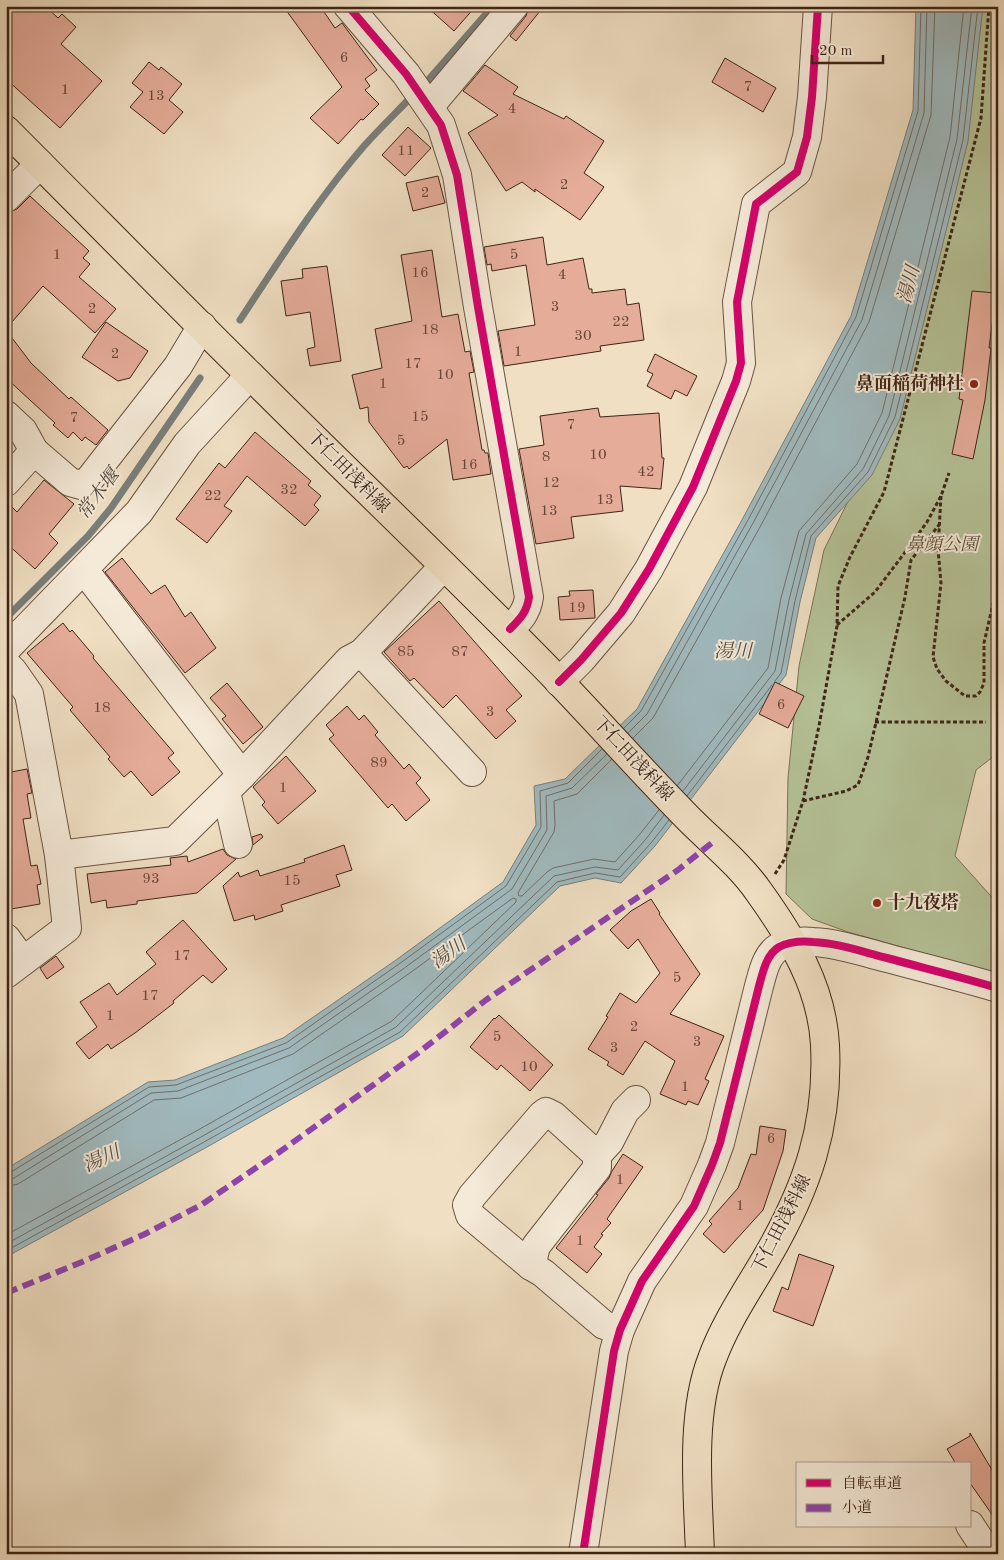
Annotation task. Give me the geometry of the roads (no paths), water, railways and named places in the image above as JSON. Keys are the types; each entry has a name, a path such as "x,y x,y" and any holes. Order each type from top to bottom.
{"main road":[{"name":"下仁田浅科線","path":"6,130 245,370 510,629 686,816 737,866 757,888 792,942 812,979 822,1016 825,1045 825,1078 820,1127 814,1153 798,1197 769,1254 733,1315 711,1360 704,1385 698,1438 700,1554"}],"street":[{"path":"348,6 406,74 441,125 457,175 529,597 528,607 522,617 510,629"},
{"path":"422,97 514,6"},
{"path":"564,687 581,660 621,613 649,569 693,487 736,381 741,364 737,302 756,204 797,172 808,129 818,6"},
{"path":"6,198 40,164"},
{"path":"6,415 23,431 34,451 70,482 81,485 89,480 205,329"},
{"path":"6,649 139,512 186,444 245,370"},
{"path":"6,482 34,451"},
{"path":"58,855 175,841 234,783 349,660 362,653 444,566"},
{"path":"84,570 234,783 238,844"},
{"path":"362,653 472,772"},
{"path":"6,664 29,694 58,855 66,928 15,967 6,938"},
{"path":"583,1554 614,1351 620,1330 642,1281 681,1226 703,1188 720,1143 766,964 772,952 792,942 814,942 844,947 998,988"},
{"path":"596,1155 609,1142 625,1111 636,1100"},
{"path":"531,1266 536,1246 597,1168 596,1155 554,1116 546,1112 472,1196 467,1205 470,1215 531,1266 543,1273 604,1325 620,1330"},
{"path":"972,1528 990,1554"}],"water":[{"name":"湯川","path":"916,6 983,6 968,141 900,419 872,475 816,538 800,602 786,675 655,846 621,883 595,878 560,886 403,1036 207,1147 6,1257 6,1169 148,1082 175,1080 283,1038 396,960 503,882 536,825 534,786 565,779 637,709 743,518 851,316 913,110"}],"waterway":[{"path":"422,87 493,6"},
{"path":"240,320 330,188 364,146 414,94"},
{"name":"常木堰","path":"6,618 88,536 111,508 200,378"}],"place":[{"name":"鼻面稲荷神社","path":"974,384"},
{"name":"十九夜塔","path":"877,903"}],"park label":[{"name":"鼻顔公園","path":"942,545"}]}
